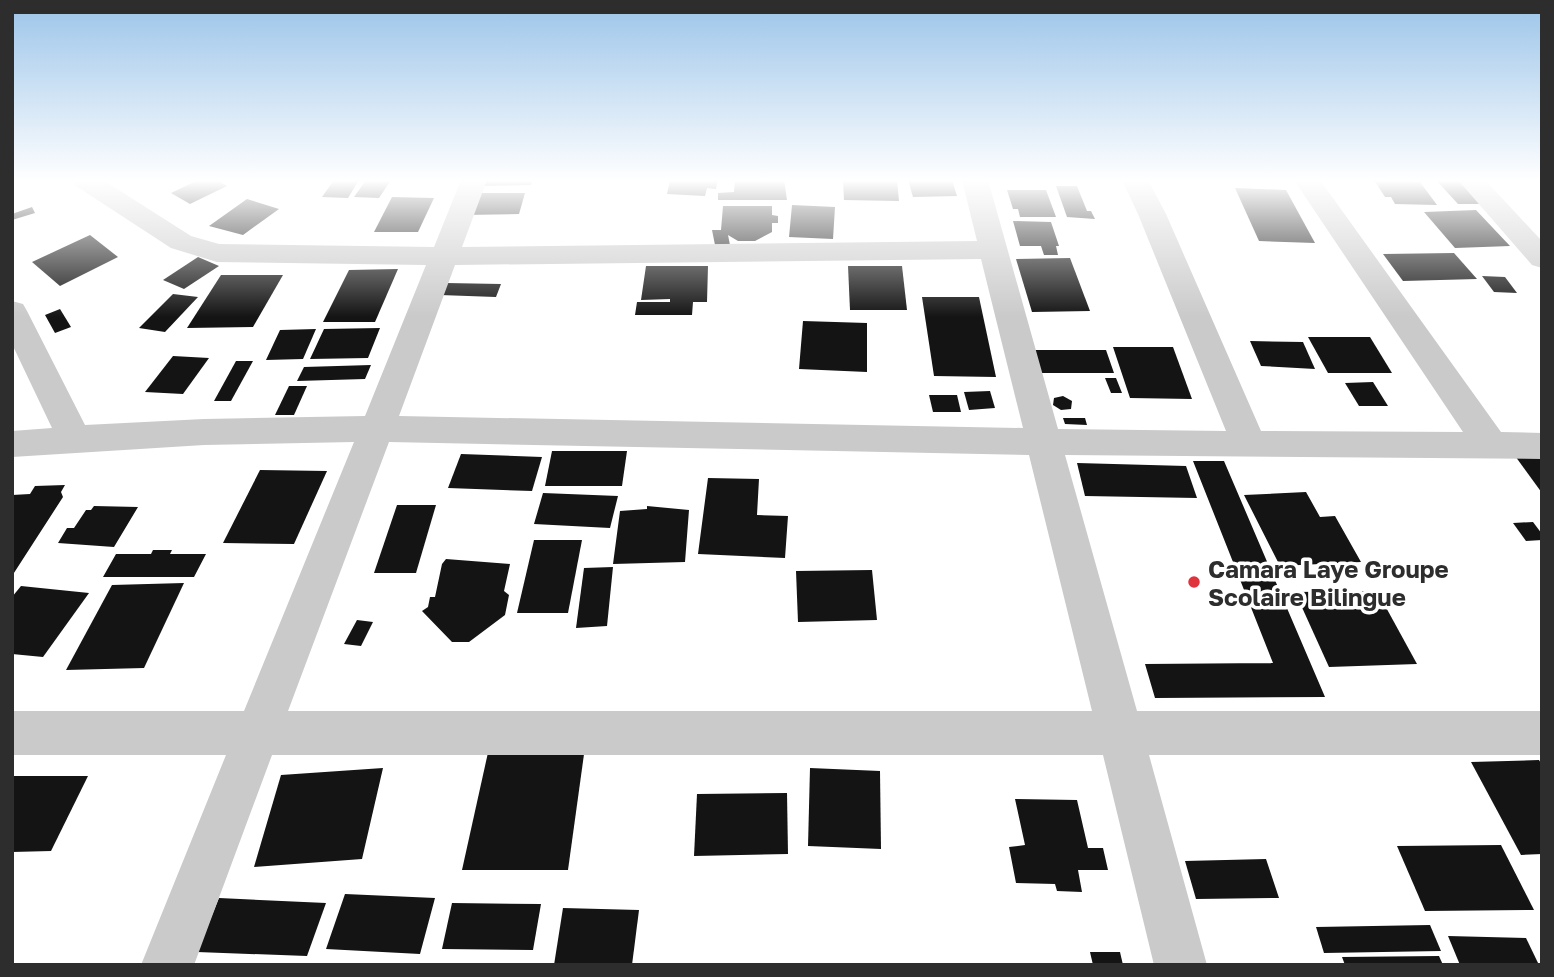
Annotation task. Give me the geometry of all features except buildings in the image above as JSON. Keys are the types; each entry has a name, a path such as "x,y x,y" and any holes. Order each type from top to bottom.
{"street":[{"path":"156,226 181,242 217,253 444,256 994,250"},
{"path":"167,965 456,226"},
{"path":"987,226 1181,965"},
{"path":"1157,226 1249,445"},
{"path":"1339,226 1491,446"},
{"path":"1511,226 1542,260"},
{"path":"12,311 74,438"},
{"path":"12,444 74,438 377,427 1044,444 1542,446"},
{"path":"12,733 1542,733"}],"place":[{"name":"Camara Laye Groupe Scolaire Bilingue","path":"1194,582"}]}
